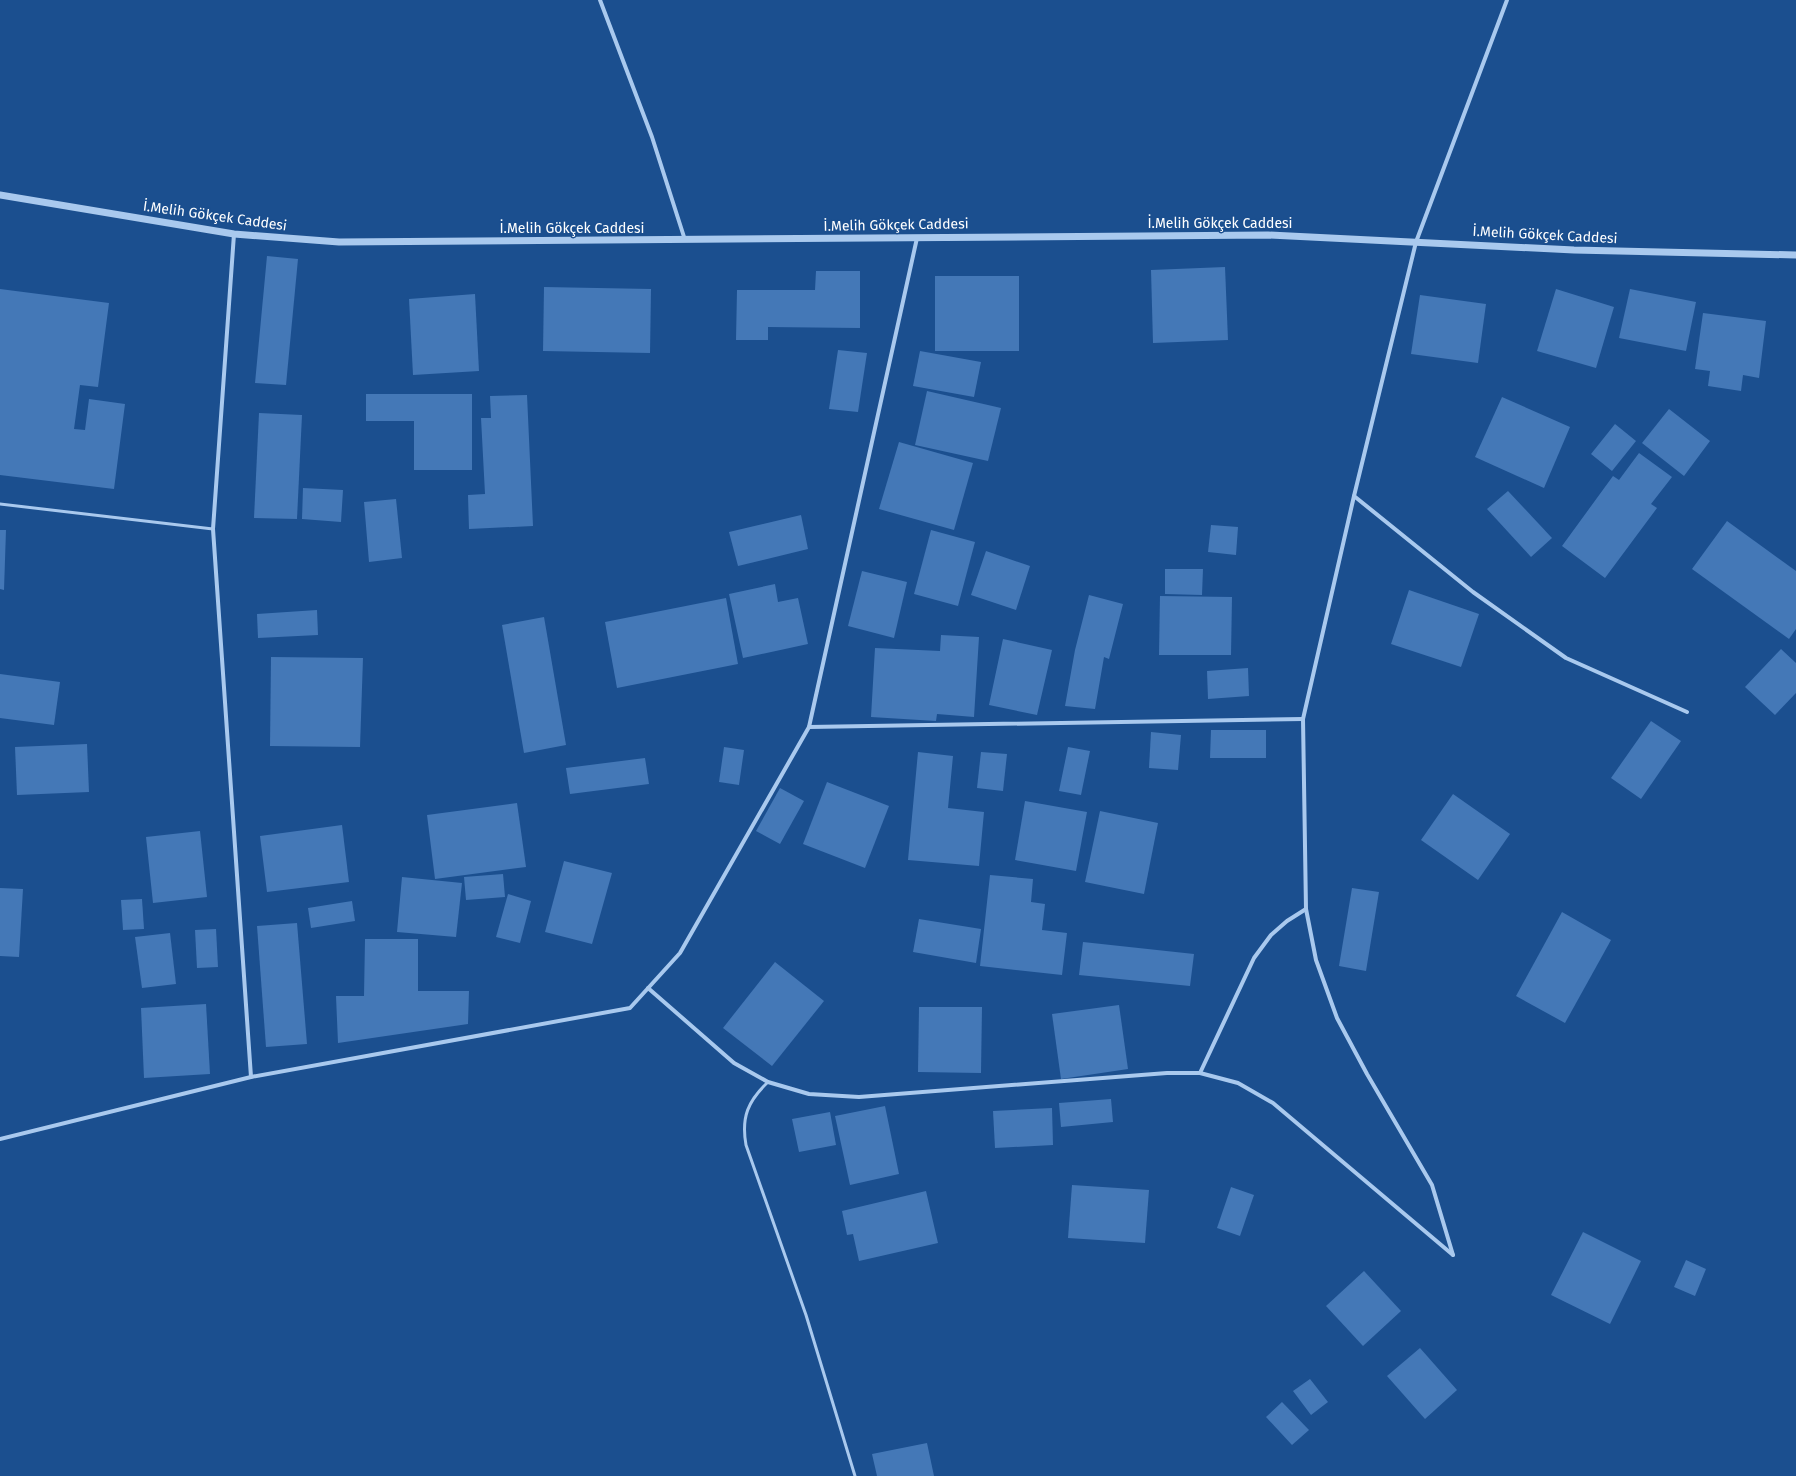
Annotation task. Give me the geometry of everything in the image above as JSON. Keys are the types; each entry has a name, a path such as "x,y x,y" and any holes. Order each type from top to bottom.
{"street":[{"path":"600,0 652,137 686,240"},
{"path":"648,988 734,1063 768,1082 809,1094 859,1097 1167,1073 1200,1073 1238,1083 1273,1103 1453,1255 1432,1185 1367,1074 1337,1018 1316,960 1306,909 1303,719 1354,496 1416,242 1507,0"},
{"name":"İ.Melih Gökçek Caddesi","path":"0,195 234,234 339,242 1268,235 1574,250 1796,255"},
{"path":"234,234 212,528 251,1077"},
{"path":"0,1140 251,1077 630,1008 680,953 809,727 917,237"},
{"path":"1354,496 1473,592 1566,658 1687,712"},
{"path":"809,727 1303,719"},
{"path":"1200,1073 1254,958 1271,935 1287,920 1306,909"}],"lane":[{"path":"0,504 212,528"},
{"path":"768,1082 757,1092 749,1104 745,1117 744,1131 746,1145 806,1315 855,1476"}],"building":[{"path":"267,256 298,259 286,385 255,383"},
{"path":"1225,267 1228,340 1153,343 1151,270"},
{"path":"816,271 860,271 860,328 768,327 768,340 736,340 737,290 815,290"},
{"path":"935,276 1019,276 1019,351 935,351"},
{"path":"544,287 651,289 650,353 543,351"},
{"path":"0,289 109,303 98,387 80,385 74,429 85,430 89,399 125,404 114,489 0,475"},
{"path":"1556,289 1614,307 1596,368 1537,351"},
{"path":"1630,289 1696,302 1686,351 1619,338"},
{"path":"475,294 479,371 413,375 409,299"},
{"path":"1420,295 1486,304 1478,363 1411,354"},
{"path":"1703,313 1766,321 1759,378 1743,375 1741,391 1708,386 1710,371 1695,369"},
{"path":"838,350 867,353 858,412 829,409"},
{"path":"920,351 981,362 974,397 913,386"},
{"path":"927,391 1001,408 988,461 915,445"},
{"path":"366,394 472,394 472,470 414,470 414,421 366,421"},
{"path":"527,395 533,526 469,529 468,495 485,494 481,418 491,418 490,396"},
{"path":"1502,397 1570,427 1544,488 1475,457"},
{"path":"1669,409 1710,441 1684,476 1642,443"},
{"path":"259,413 302,415 297,519 254,518"},
{"path":"1615,424 1636,441 1612,471 1591,454"},
{"path":"899,442 973,463 954,530 879,509"},
{"path":"1639,453 1672,477 1651,504 1657,508 1605,578 1562,546 1613,476 1619,480"},
{"path":"303,488 343,490 341,522 302,519"},
{"path":"1508,491 1552,538 1531,557 1487,509"},
{"path":"396,499 402,558 369,562 364,502"},
{"path":"801,515 808,549 738,566 729,532"},
{"path":"1727,521 1796,571 1796,629 1789,639 1692,569"},
{"path":"1211,525 1238,527 1236,555 1208,552"},
{"path":"0,530 6,530 4,590 0,589"},
{"path":"931,530 975,542 958,606 914,594"},
{"path":"986,551 1030,566 1016,610 971,595"},
{"path":"1165,569 1203,569 1202,595 1165,594"},
{"path":"862,571 907,582 894,638 848,626"},
{"path":"775,584 778,602 798,598 808,644 743,658 729,594"},
{"path":"1409,590 1479,614 1461,667 1391,644"},
{"path":"1089,595 1123,604 1109,659 1104,657 1095,709 1065,706 1075,650"},
{"path":"1160,596 1232,597 1231,655 1159,655"},
{"path":"726,598 738,664 617,688 605,622"},
{"path":"317,610 318,635 258,638 257,614"},
{"path":"544,617 566,745 524,753 502,625"},
{"path":"941,635 979,637 974,717 937,714 936,721 871,717 875,648 940,651"},
{"path":"1003,639 1052,650 1037,715 989,705"},
{"path":"1781,649 1796,663 1796,693 1775,715 1745,687"},
{"path":"271,657 363,658 360,747 270,746"},
{"path":"1248,668 1249,696 1208,699 1207,671"},
{"path":"0,674 60,682 54,725 0,718"},
{"path":"1651,721 1681,741 1641,799 1611,778"},
{"path":"1211,730 1266,730 1266,758 1210,758"},
{"path":"1151,732 1181,735 1178,770 1149,768"},
{"path":"87,744 89,792 17,795 15,747"},
{"path":"724,747 744,750 739,785 719,782"},
{"path":"1068,747 1090,751 1081,795 1059,791"},
{"path":"918,752 953,756 948,808 984,812 979,866 908,860"},
{"path":"981,752 1007,754 1003,791 977,788"},
{"path":"645,758 649,784 570,794 566,768"},
{"path":"827,782 889,806 865,868 803,844"},
{"path":"780,788 804,801 780,844 756,831"},
{"path":"1453,794 1510,834 1478,880 1421,840"},
{"path":"1025,801 1087,812 1076,871 1015,860"},
{"path":"517,803 526,867 435,879 427,815"},
{"path":"1100,811 1158,823 1144,894 1085,882"},
{"path":"342,825 349,882 267,892 260,836"},
{"path":"200,831 207,897 153,903 146,837"},
{"path":"564,861 612,873 592,944 545,932"},
{"path":"503,874 505,897 466,900 464,877"},
{"path":"990,875 1033,879 1031,902 1045,904 1042,930 1067,933 1062,975 980,966"},
{"path":"402,877 462,883 456,937 397,932"},
{"path":"0,888 23,889 19,957 0,956"},
{"path":"1352,888 1379,892 1366,971 1339,966"},
{"path":"508,894 531,901 520,943 496,937"},
{"path":"142,899 144,929 123,930 121,900"},
{"path":"352,901 355,921 311,928 308,908"},
{"path":"1562,912 1611,940 1565,1023 1516,996"},
{"path":"919,919 981,929 976,963 913,952"},
{"path":"297,923 307,1044 266,1047 257,926"},
{"path":"216,929 218,967 197,968 195,930"},
{"path":"170,933 176,984 142,988 135,937"},
{"path":"365,939 418,939 418,991 469,991 468,1024 338,1043 336,996 364,996"},
{"path":"1083,942 1194,954 1190,986 1079,975"},
{"path":"775,962 824,1001 772,1066 723,1028"},
{"path":"206,1004 210,1074 144,1078 141,1008"},
{"path":"1119,1005 1128,1069 1061,1079 1052,1014"},
{"path":"919,1007 982,1007 981,1073 918,1072"},
{"path":"1111,1099 1113,1122 1061,1127 1059,1103"},
{"path":"885,1106 899,1174 850,1185 835,1116"},
{"path":"1052,1108 1053,1145 995,1148 993,1111"},
{"path":"830,1112 836,1145 799,1152 792,1119"},
{"path":"1072,1185 1149,1190 1145,1243 1068,1238"},
{"path":"1231,1187 1254,1195 1240,1236 1217,1228"},
{"path":"926,1191 938,1243 859,1261 853,1234 847,1235 842,1211"},
{"path":"1583,1232 1641,1261 1610,1324 1551,1295"},
{"path":"1686,1260 1706,1269 1695,1296 1674,1287"},
{"path":"1364,1271 1401,1311 1363,1346 1326,1306"},
{"path":"1420,1348 1457,1390 1425,1419 1387,1376"},
{"path":"1310,1379 1328,1402 1311,1415 1293,1391"},
{"path":"1282,1402 1309,1430 1292,1445 1266,1417"},
{"path":"927,1443 934,1476 877,1476 872,1454"}]}
